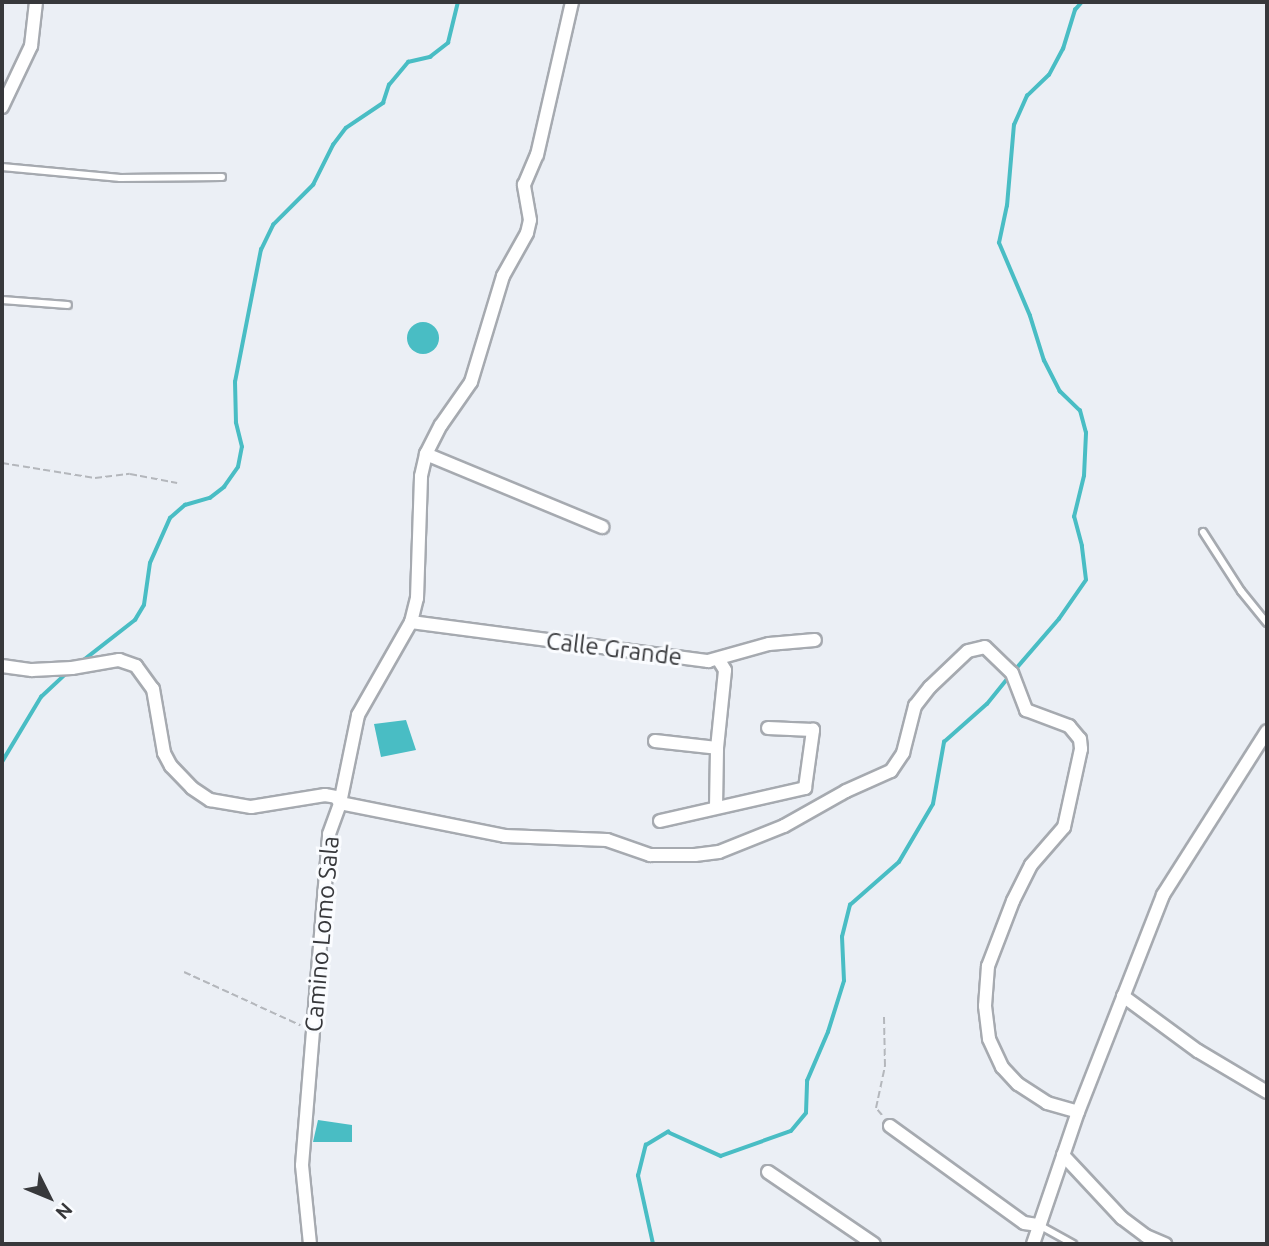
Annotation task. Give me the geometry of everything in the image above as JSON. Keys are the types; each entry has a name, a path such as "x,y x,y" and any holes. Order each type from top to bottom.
{"street":[{"path":"2,107 31,46 36,2"},
{"name":"Camino Lomo Sala","path":"310,1244 302,1165 329,834 340,803 358,715 411,622 417,598 421,476 426,454 441,425 471,382 503,276 527,233 530,220 524,184 537,155 572,2"},
{"path":"426,454 602,527"},
{"name":"Calle Grande","path":"411,622 708,661 769,644 815,640"},
{"path":"2,666 32,670 72,668 119,660 129,663 142,672 150,683 163,752 179,776 210,800 231,805 274,805 325,795 335,797 340,803 505,836 607,840 650,855 719,852 784,826 846,791 891,771 903,753 915,706 930,687 968,652 985,647 1012,673 1026,710 1069,726 1080,739 1081,749 1064,827 1031,865 1013,901 988,966 985,1006 989,1039 1002,1067 1018,1084 1047,1103 1078,1112"},
{"path":"716,807 725,670 718,659"},
{"path":"660,821 806,788 813,730 768,728"},
{"path":"1032,1244 1078,1112 1163,895 1267,730"},
{"path":"655,741 718,748"},
{"path":"1123,996 1198,1051 1267,1092"},
{"path":"890,1126 1024,1223 1039,1225"},
{"path":"1063,1155 1122,1218 1146,1236 1165,1244"},
{"path":"768,1172 874,1244"}],"lane":[{"path":"2,167 120,178 222,177"},
{"path":"2,300 68,305"},
{"path":"1203,532 1241,591 1267,623"},
{"path":"1039,1225 1073,1244"}],"path":[{"path":"2,463 95,478 130,474 177,483"},
{"path":"184,972 313,1031"},
{"path":"884,1017 885,1066 876,1108 890,1126"}],"water":[{"path":"423,322 434,327 439,338 434,349 423,354 412,349 407,338 412,327"},
{"path":"406,720 416,750 381,757 374,724"},
{"path":"318,1120 352,1125 352,1142 313,1142"}],"waterway":[{"path":"80,663 135,620 144,605 150,563 170,518 185,505 210,498 224,487 238,467 242,447 236,423 235,382 261,250 273,225 313,185 333,145 346,128 383,103 389,85 408,62 430,57 448,43 458,2"},
{"path":"1015,670 1059,619 1086,580 1082,546 1074,517 1084,476 1086,433 1080,411 1060,392 1044,361 1030,316 999,243 1007,206 1014,125 1027,96 1049,75 1063,49 1075,10 1082,2"},
{"path":"2,762 41,697 68,672"},
{"path":"653,1244 638,1176 646,1145 668,1132 721,1156 791,1131 806,1113 807,1081 828,1032 844,981 842,937 850,905 899,862 933,804 944,742 987,704 1010,676"}]}
